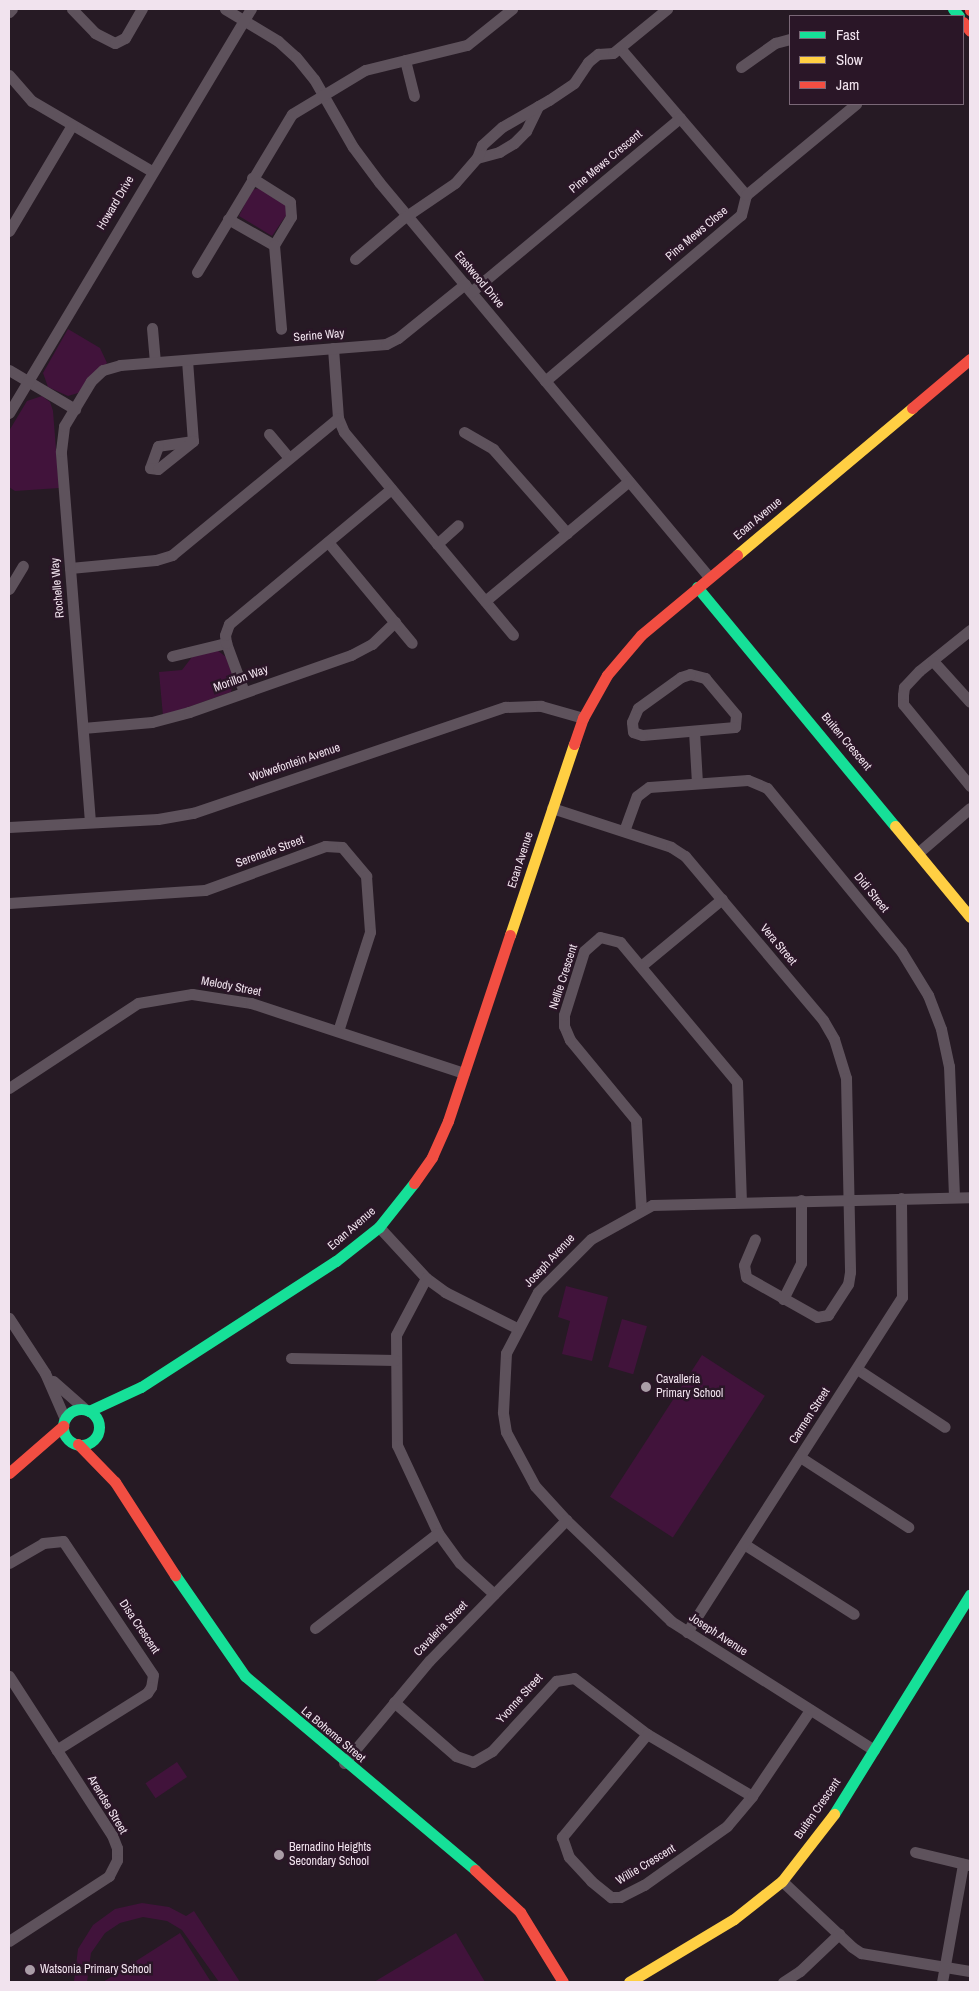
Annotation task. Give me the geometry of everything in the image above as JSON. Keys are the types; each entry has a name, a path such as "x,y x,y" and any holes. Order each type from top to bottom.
{"street":[{"path":"9,12 12,9"},
{"path":"72,9 95,33 115,43 125,38 142,9"},
{"name":"Eastwood Drive","path":"225,9 278,41 296,58 323,95 357,153 709,577"},
{"name":"Howard Drive","path":"9,413 243,19 251,9"},
{"path":"197,272 288,118 365,70 467,45 512,9"},
{"path":"355,259 408,216 455,183 477,158 482,145 502,127 574,83 579,72 598,54 613,53 667,9"},
{"path":"741,67 775,43 789,39"},
{"path":"620,48 746,195 854,105"},
{"path":"405,60 414,96"},
{"path":"9,75 32,101 152,171"},
{"path":"477,158 499,152 516,141 526,131 538,106"},
{"name":"Pine Mews Crescent","path":"468,288 680,118"},
{"path":"9,230 72,125"},
{"path":"502,127 516,141"},
{"path":"252,178 288,200 293,207 291,217 274,245 281,329"},
{"name":"Pine Mews Close","path":"545,381 741,215 746,195"},
{"path":"228,219 274,245"},
{"name":"Serine Way","path":"75,409 91,381 104,370 120,365 392,342 468,288"},
{"path":"152,328 155,362"},
{"path":"333,348 338,418 344,432 513,635"},
{"name":"Eoan Avenue","path":"98,1432 110,1413 141,1388 336,1261 379,1227 432,1157 448,1121 552,808 584,718 626,650 709,577 970,359"},
{"path":"187,360 193,441"},
{"path":"9,370 75,409"},
{"name":"Rochelle Way","path":"75,409 61,436 90,822"},
{"path":"70,568 156,560 172,555 338,418"},
{"path":"464,432 493,449 567,533"},
{"path":"269,434 290,458"},
{"path":"485,601 629,481"},
{"path":"244,692 226,643 225,635 229,624 392,489"},
{"path":"437,544 458,525"},
{"path":"328,542 412,643"},
{"path":"9,589 23,566"},
{"name":"Buiten Crescent","path":"697,588 970,915"},
{"name":"Morillon Way","path":"83,728 170,718 365,649 395,622"},
{"path":"970,630 904,687 904,704 970,786"},
{"path":"172,656 226,643"},
{"path":"934,661 969,698"},
{"path":"695,674 705,678 737,721 732,729 694,732 639,735 632,729 632,722 638,708 681,677 695,674"},
{"name":"Wolwefontein Avenue","path":"9,827 158,819 193,813 505,707 541,706 584,718"},
{"path":"694,732 697,783"},
{"name":"Didi Street","path":"624,831 634,800 645,788 748,780 767,788 916,973 935,1012 946,1047 951,1084 954,1197"},
{"name":"Vera Street","path":"552,808 624,831 680,852 722,898 823,1020 839,1049 846,1078 849,1279 828,1315 817,1317 783,1299 744,1273 756,1239"},
{"path":"919,852 970,808"},
{"name":"Serenade Street","path":"9,903 205,890 325,846 342,847 366,876 370,932 338,1031"},
{"path":"641,966 722,898"},
{"name":"Nellie Crescent","path":"641,1210 636,1120 570,1040 564,1020 584,951 591,942 600,937 616,939 641,966 737,1082 742,1201"},
{"name":"Melody Street","path":"9,1088 138,1003 172,995 206,995 250,1003 464,1074"},
{"name":"Joseph Avenue","path":"874,1750 687,1632 566,1520 535,1486 520,1463 503,1419 506,1353 517,1328 538,1292 591,1239 641,1210 664,1203 970,1197"},
{"name":"Carmen Street","path":"687,1632 857,1369 904,1292 901,1198"},
{"path":"783,1299 801,1263 801,1200"},
{"path":"379,1227 426,1278 445,1292 517,1328"},
{"path":"426,1278 397,1328 395,1360 399,1453 438,1532 460,1563 494,1594"},
{"path":"9,1318 45,1373 73,1402 87,1410 97,1419 98,1432 89,1442 75,1443 25,1462"},
{"path":"291,1358 395,1360"},
{"path":"857,1369 945,1427"},
{"path":"45,1373 64,1423 66,1436 75,1443"},
{"name":"Eoan Avenue","path":"87,1410 141,1388"},
{"path":"9,1473 25,1462 64,1423 71,1412 87,1410"},
{"name":"La Boheme Street","path":"98,1432 115,1482"},
{"name":"La Boheme Street","path":"75,1443 115,1482 233,1661 261,1693 465,1861 520,1912 563,1982"},
{"path":"800,1457 908,1527"},
{"name":"Cavaleria Street","path":"344,1762 429,1661 566,1520"},
{"path":"315,1628 438,1532"},
{"name":"Disa Crescent","path":"9,1563 44,1542 63,1541 153,1675 151,1687 146,1693 56,1750"},
{"path":"744,1544 854,1614"},
{"name":"Buiten Crescent","path":"629,1982 734,1919 782,1880 832,1816 970,1595"},
{"name":"Arendse Street","path":"9,1676 112,1835 117,1860 109,1876 9,1942"},
{"name":"Yvonne Street","path":"394,1702 456,1756 473,1762 492,1751 556,1681 574,1678 584,1683 647,1734 752,1796"},
{"name":"Willie Crescent","path":"647,1734 562,1837 569,1857 605,1894 620,1897 676,1865 727,1826 752,1796 810,1710"},
{"path":"915,1852 967,1865 942,1982"},
{"path":"782,1880 861,1953 970,1971"},
{"path":"782,1982 800,1970 839,1934"}],"shaded area":[{"path":"259,188 284,201 289,211 272,236 239,216 252,190"},
{"path":"68,329 100,348 107,363 78,393 68,396 48,387 43,373"},
{"path":"42,396 50,402 53,411 59,488 15,491 9,487 9,431 27,401"},
{"path":"217,650 226,657 234,680 231,692 163,716 159,672 182,670 192,657"},
{"path":"566,1286 608,1297 592,1361 562,1354 570,1321 558,1317"},
{"path":"622,1319 647,1326 633,1374 608,1367"},
{"path":"702,1355 765,1396 673,1538 610,1497"},
{"path":"177,1762 187,1777 156,1798 145,1783"},
{"path":"142,1903 169,1907 186,1916 194,1911 240,1982 219,1982 182,1930 167,1921 143,1917 120,1923 105,1933 91,1953 87,1982 74,1982 78,1949 93,1925 115,1909"},
{"path":"180,1933 211,1982 103,1982"},
{"path":"456,1933 485,1982 374,1982"}],"traffic: fast":[{"path":"953,9 958,15"},
{"path":"697,587 895,826"},
{"path":"89,1411 141,1387 336,1261 379,1227 414,1183"},
{"path":"81,1409 94,1414 99,1427 94,1440 81,1445 68,1440 63,1427 68,1414 81,1409"},
{"path":"175,1575 245,1676 475,1870"},
{"path":"834,1814 970,1595"}],"traffic: slow":[{"path":"737,555 912,408"},
{"path":"510,935 574,744"},
{"path":"895,826 970,917"},
{"path":"629,1982 734,1919 782,1881 834,1814"}],"traffic: jam":[{"path":"964,23 970,31"},
{"path":"912,408 970,359"},
{"path":"574,744 583,718 607,675 641,635 737,555"},
{"path":"414,1183 432,1157 448,1121 510,935"},
{"path":"9,1473 63,1426"},
{"path":"78,1444 115,1482 175,1575"},
{"path":"475,1870 520,1912 563,1982"}],"place":[{"name":"Cavalleria Primary School","path":"646,1387"},
{"name":"Bernadino Heights Secondary School","path":"279,1855"},
{"name":"Watsonia Primary School","path":"30,1970"}]}
